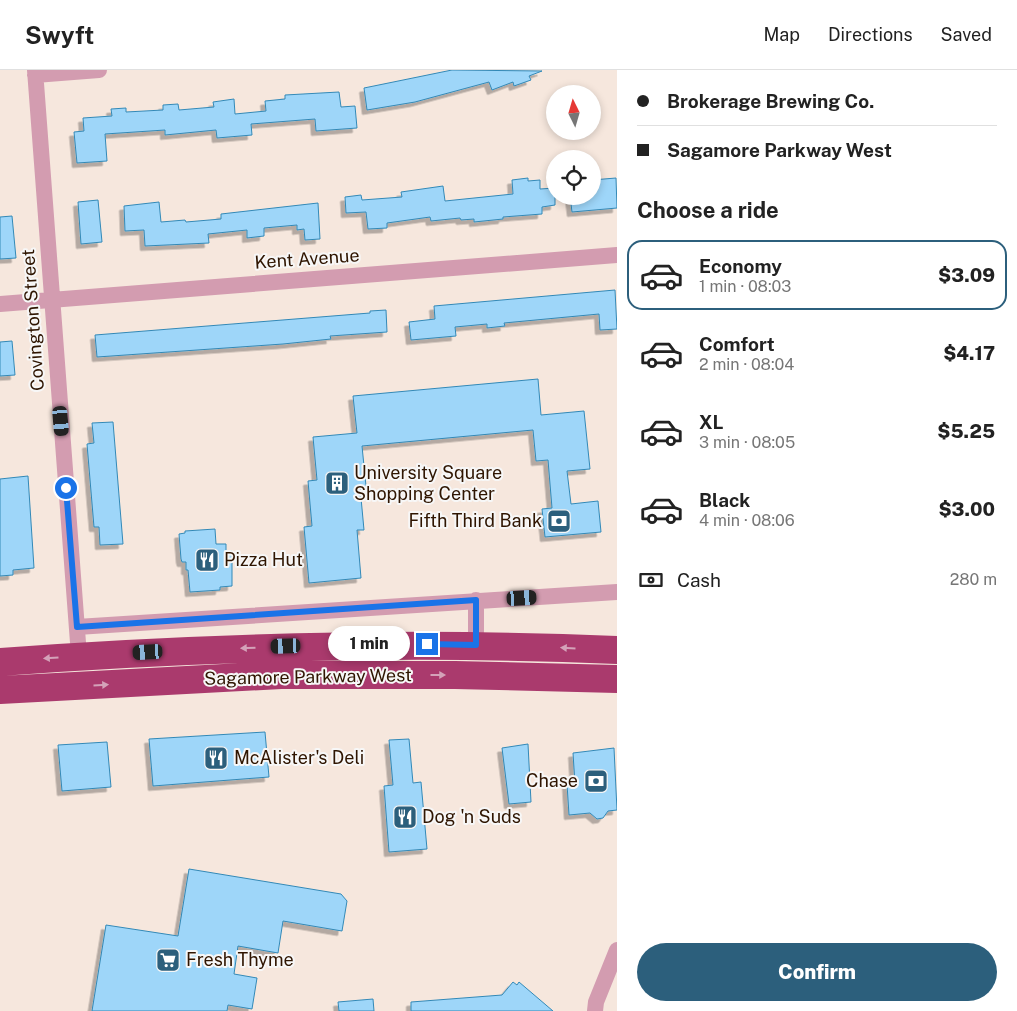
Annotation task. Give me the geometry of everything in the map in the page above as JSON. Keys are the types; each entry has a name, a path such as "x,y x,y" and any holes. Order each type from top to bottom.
{"highway":[{"name":"Sagamore Parkway West","path":"0,662 79,656 303,646 476,645 617,650"},
{"name":"Sagamore Parkway West","path":"0,690 281,676 456,674 617,679"}],"street":[{"path":"35,72 99,70"},
{"name":"Covington Street","path":"35,72 79,656"},
{"name":"Kent Avenue","path":"0,304 617,255"},
{"path":"77,627 617,592"},
{"path":"476,600 476,645"},
{"path":"595,1011 596,1002 617,950"}],"building":[{"path":"452,70 542,71 529,76 531,80 514,86 513,82 492,90 489,82 415,102 367,110 364,88"},
{"path":"339,92 341,107 355,106 357,128 316,131 315,119 251,124 252,135 217,138 216,130 165,135 165,130 105,134 107,161 77,163 74,132 84,131 83,118 112,116 111,109 126,108 126,112 163,110 163,105 178,104 179,110 214,107 213,102 234,99 235,114 266,111 265,101 285,99 285,95"},
{"path":"528,178 528,181 540,180 540,189 546,189 546,205 555,205 542,207 542,214 503,217 503,219 474,222 474,219 461,220 460,218 431,221 430,217 387,223 387,228 368,229 366,212 346,213 345,197 361,195 362,200 402,197 401,192 443,186 445,201 513,194 512,180"},
{"path":"616,178 617,208 572,212 571,205 601,205 601,179"},
{"path":"98,200 102,242 81,244 78,202"},
{"path":"159,202 161,222 221,219 221,214 318,203 320,239 305,240 304,229 297,230 297,225 264,228 264,236 247,238 247,230 208,234 209,243 145,246 144,230 125,231 124,206"},
{"path":"12,216 16,258 0,259 0,217"},
{"path":"615,290 617,329 600,330 599,314 504,323 505,326 487,328 487,324 455,327 456,336 411,340 409,322 435,319 434,306"},
{"path":"386,310 387,332 330,336 331,339 283,344 97,357 95,335 370,313 370,311"},
{"path":"12,341 15,375 0,376 0,342"},
{"name":"University Square Shopping Center","path":"538,379 541,415 584,411 590,469 567,471 571,504 598,501 601,532 545,537 542,509 552,508 548,460 536,461 533,430 362,446 366,486 360,487 364,530 357,530 361,578 309,583 304,527 312,526 308,481 317,480 313,437 357,433 353,396"},
{"path":"113,422 123,544 100,545 99,527 94,527 87,444 94,443 92,423"},
{"path":"28,476 34,568 13,570 13,575 0,576 0,479"},
{"name":"Pizza Hut","path":"215,529 216,544 226,544 226,551 232,551 232,586 220,587 220,590 190,592 186,562 182,562 181,559 179,534 185,533 185,531"},
{"name":"McAlister's Deli","path":"265,732 269,777 153,786 149,739"},
{"name":"Dog 'n Suds","path":"409,739 413,783 421,782 427,849 389,852 384,786 393,785 389,740"},
{"path":"107,742 111,787 62,791 58,745"},
{"path":"528,744 531,802 509,804 502,748"},
{"name":"Chase","path":"614,748 617,810 608,811 603,818 597,819 590,813 569,815 567,784 575,784 573,753"},
{"path":"189,869 341,894 347,901 342,931 283,921 278,953 238,946 234,974 257,978 252,1009 228,1005 227,1011 92,1011 106,925 178,936"},
{"path":"513,982 517,985 519,982 553,1011 411,1011 411,1002 502,995"},
{"path":"373,999 374,1011 339,1011 338,1002"}],"place":[{"name":"University Square Shopping Center","path":"337,483"},
{"name":"Fifth Third Bank","path":"559,521"},
{"name":"Pizza Hut","path":"207,560"},
{"name":"McAlister's Deli","path":"216,758"},
{"name":"Chase","path":"596,781"},
{"name":"Dog 'n Suds","path":"405,817"},
{"name":"Fresh Thyme","path":"168,960"}],"route":[{"path":"66,488 77,627 476,600 476,645 427,644"}]}
